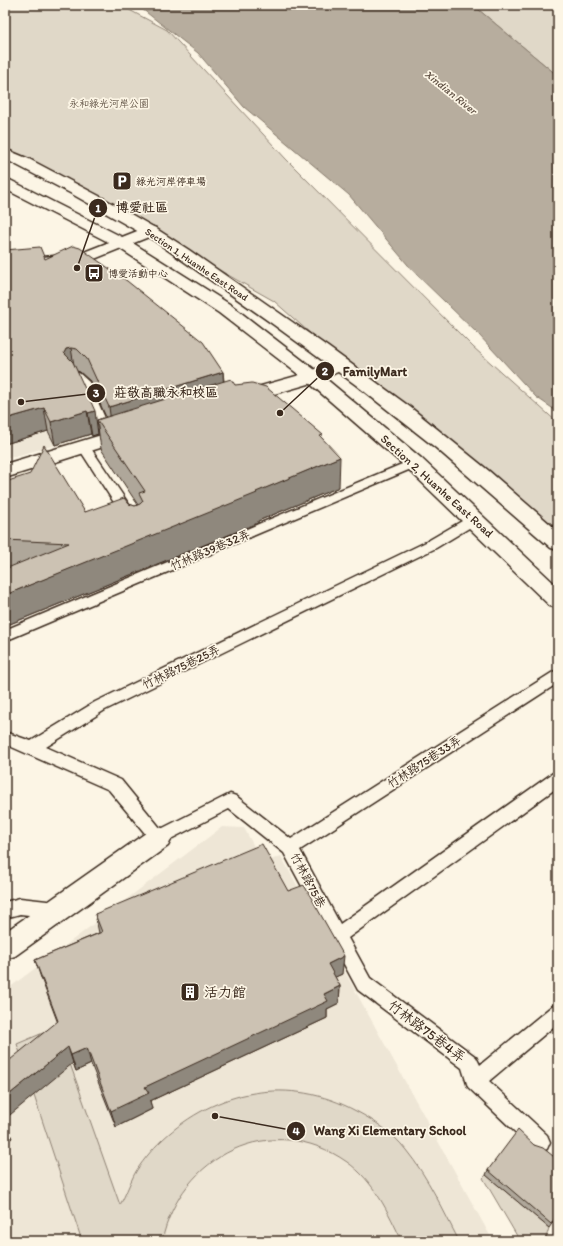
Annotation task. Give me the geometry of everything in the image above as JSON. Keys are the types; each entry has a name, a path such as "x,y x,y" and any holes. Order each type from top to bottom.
{"street":[{"name":"Section 1, Huanhe East Road","path":"5,153 43,172 150,231 340,364"},
{"name":"Section 1, Huanhe East Road","path":"5,183 122,243 225,309 313,377"},
{"path":"5,265 82,259 150,231"},
{"path":"219,405 313,377 340,364 430,434 530,517 558,543"},
{"name":"Section 2, Huanhe East Road","path":"313,377 414,463 558,600"},
{"path":"5,471 145,428"},
{"name":"竹林路75巷","path":"5,947 159,838"}],"lane":[{"path":"75,376 83,382 108,439"},
{"path":"84,447 134,523"},
{"name":"竹林路39巷32弄","path":"5,636 414,463"},
{"name":"竹林路75巷25弄","path":"32,748 100,706 431,545 474,520"},
{"name":"竹林路75巷33弄","path":"290,848 558,676"},
{"path":"5,738 32,748 115,785 159,838"},
{"path":"337,936 558,778"},
{"name":"竹林路75巷","path":"159,838 230,801 290,848 337,936"},
{"path":"5,910 20,906 56,910"},
{"name":"竹林路75巷4弄","path":"337,936 364,984 470,1063 475,1081"},
{"path":"540,1142 475,1081 558,1012"}],"shaded area":[{"path":"17,362 55,445 5,459 5,365"},
{"path":"222,827 244,828 263,863 281,856 493,1241 5,1241 5,991"}],"green space":[{"name":"永和綠光河岸公園","path":"5,5 120,5 167,30 286,159 473,347 558,423 558,554 274,301 5,149"},
{"path":"473,5 558,5 558,76"},
{"path":"57,1027 120,1205 136,1171 155,1147 183,1123 206,1109 230,1099 254,1093 280,1091 305,1093 331,1100 356,1111 377,1123 395,1138 414,1160 421,1171 435,1194 459,1241 402,1241 373,1188 357,1170 347,1162 318,1147 289,1140 260,1141 233,1150 209,1165 188,1185 172,1211 162,1241 82,1241 17,1044"},
{"path":"486,1175 549,1228 545,1241 520,1241 483,1178"}],"water":[{"name":"Xindian River","path":"137,5 473,5 558,76 558,412 536,397 479,335 413,271 349,195 244,107 198,53"}],"building":[{"path":"73,246 80,248 127,281 203,342 223,372 109,407 87,359 77,349 66,349 64,353 73,362 95,411 88,413 87,411 51,422 44,408 5,419 5,250 40,247 45,259"},
{"path":"231,379 235,385 252,383 266,387 323,435 320,436 340,457 256,492 257,493 5,595 5,569 69,543 5,540 5,482 30,474 44,445 85,512 124,498 129,504 135,506 140,504 143,501 139,493 145,491 97,420"},
{"name":"活力館","path":"262,844 288,891 304,885 344,956 328,964 340,986 324,994 328,1001 145,1087 149,1093 111,1111 87,1048 71,1055 68,1047 5,1098 5,1064 58,1021 35,960 102,932 95,914"},
{"path":"518,1130 534,1145 543,1148 558,1160 558,1214 551,1224 488,1170"}],"place":[{"name":"綠光河岸停車場","path":"122,181"},
{"name":"博愛社區","path":"77,268"},
{"name":"博愛活動中心","path":"94,273"},
{"name":"莊敬高職永和校區","path":"21,402"},
{"name":"FamilyMart","path":"280,413"},
{"name":"活力館","path":"190,992"},
{"name":"Wang Xi Elementary School","path":"215,1116"}]}
